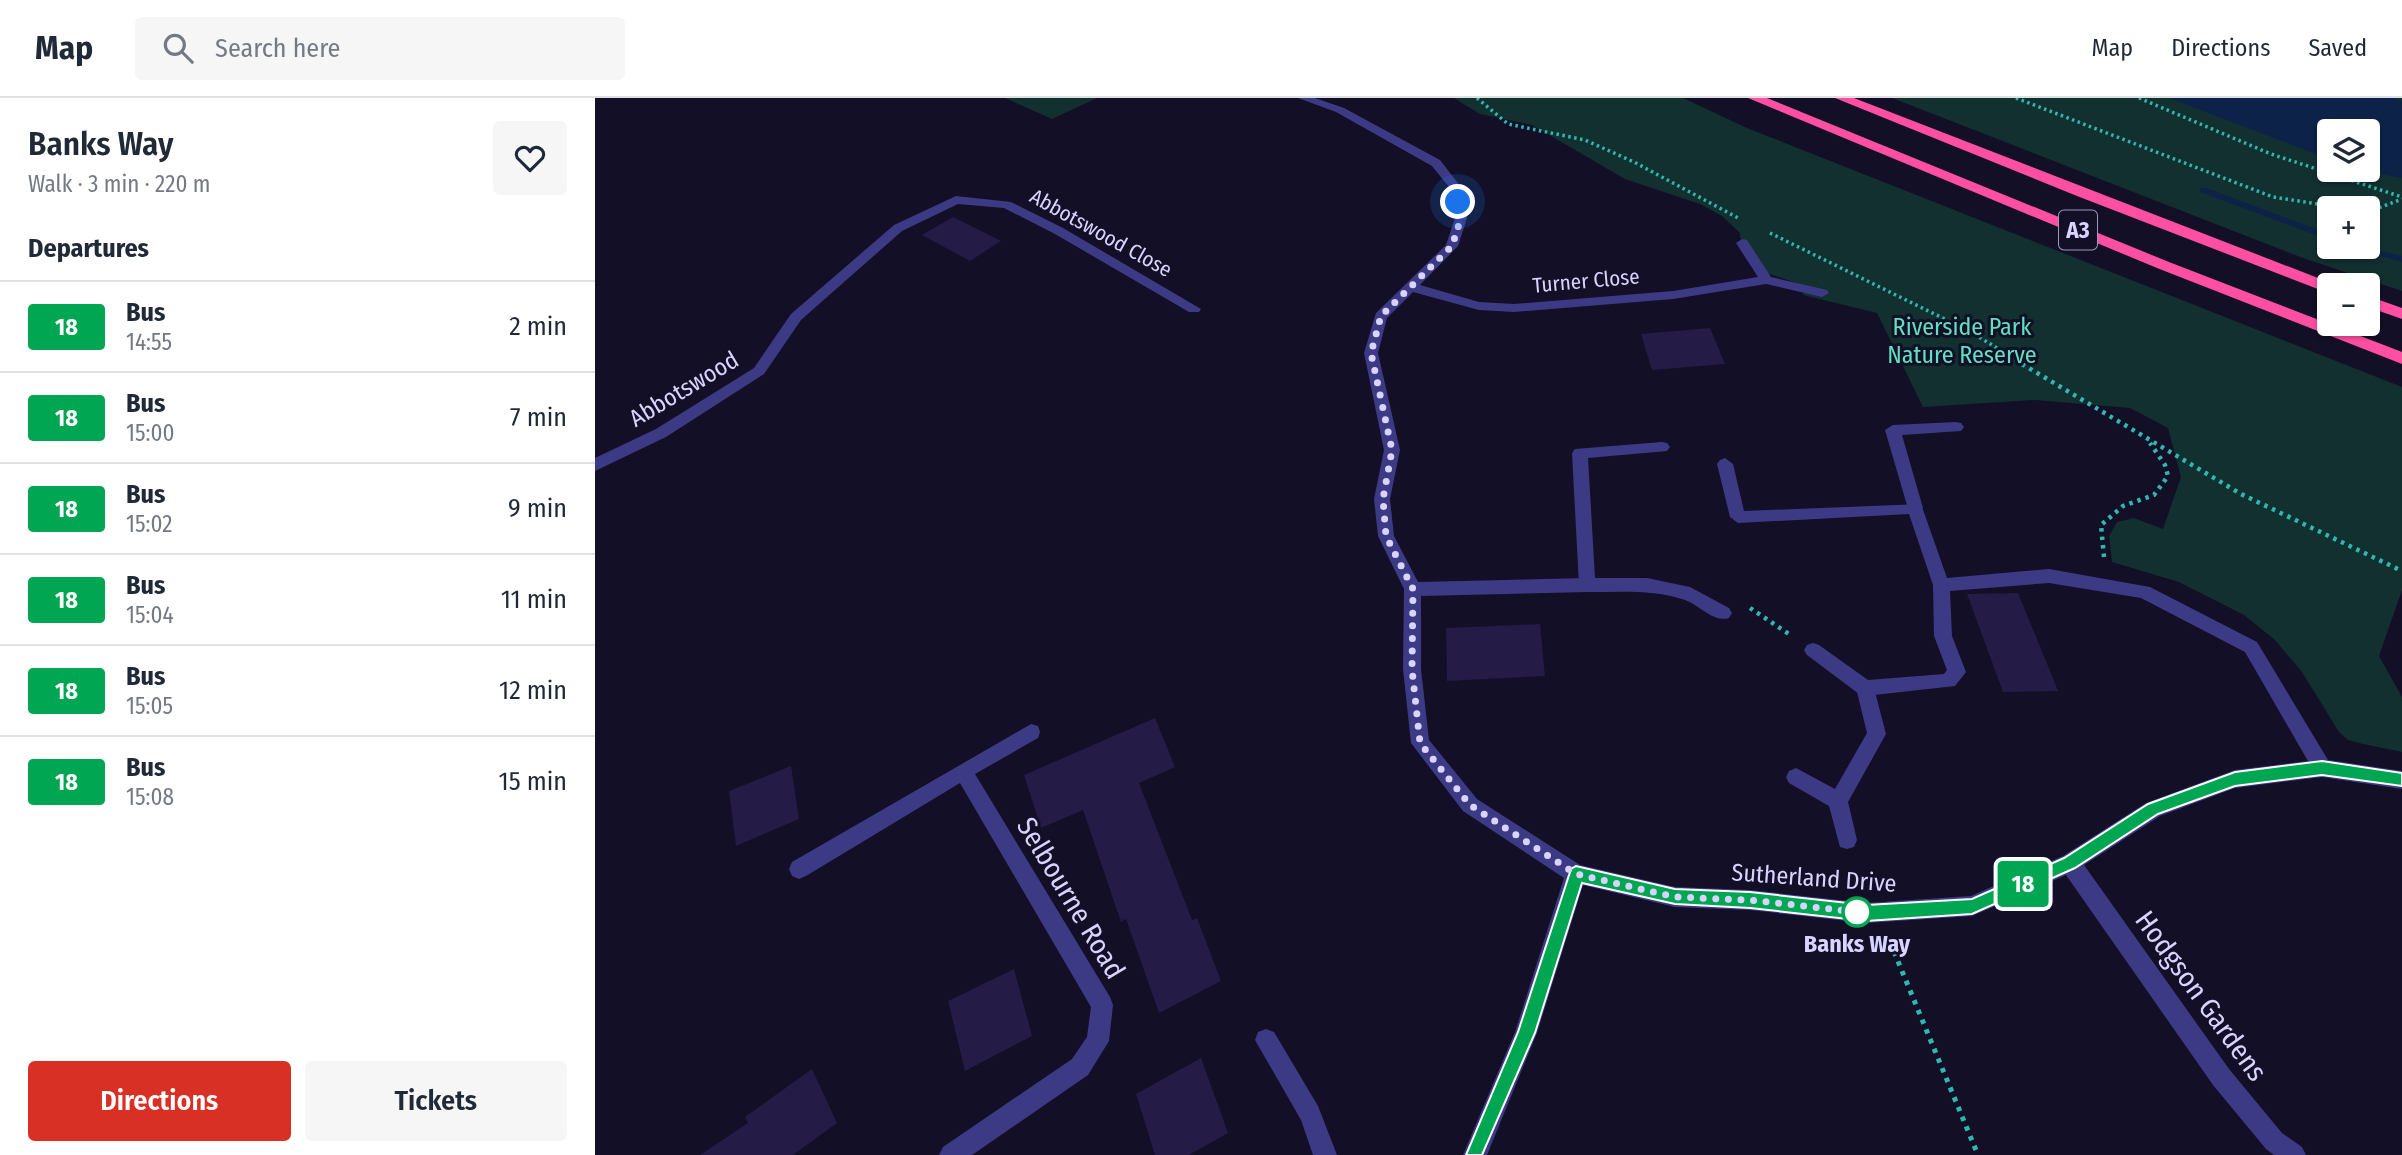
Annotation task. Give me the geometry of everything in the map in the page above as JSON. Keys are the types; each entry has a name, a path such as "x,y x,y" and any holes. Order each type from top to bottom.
{"highway":[{"name":"A3","path":"1755,98 2163,265 2402,358"},
{"name":"A3","path":"1842,98 2317,282"},
{"path":"2380,306 2402,314"}],"street":[{"path":"1304,98 1340,110 1436,163 1455,187 1461,218 1452,246 1381,316 1371,353 1392,450 1383,499 1386,536 1413,589 1412,669 1420,743 1470,805 1576,874 1526,1033 1475,1155"},
{"path":"1340,110 1349,98"},
{"name":"Abbotswood Close","path":"759,371 796,317 898,228 956,200 1007,205 1059,231 1194,309"},
{"path":"1742,243 1766,280"},
{"name":"Turner Close","path":"1412,287 1479,306 1514,308 1673,295 1766,280 1822,293"},
{"name":"Abbotswood","path":"595,465 661,433 759,371"},
{"path":"1865,688 1949,681 1957,672 1943,636 1941,585 1893,430 1956,427"},
{"path":"1587,585 1580,453 1662,447"},
{"path":"1725,464 1738,517 1916,508"},
{"path":"1941,585 2049,576 2144,592 2251,647 2322,768"},
{"path":"1413,589 1647,585 1690,594 1723,613"},
{"path":"1813,650 1865,688 1877,734 1838,801 1847,840"},
{"path":"799,870 1031,732"},
{"name":"Sutherland Drive","path":"1576,874 1675,897 1750,900 1866,913 1972,906 2070,863 2153,809 2235,779 2322,768 2402,780"},
{"name":"Selbourne Road","path":"951,1155 1080,1068 1098,1041 1102,1005 963,771"},
{"path":"1796,776 1838,801"},
{"name":"Hodgson Gardens","path":"2070,863 2221,1077 2274,1141 2294,1155"},
{"path":"1266,1040 1310,1114 1325,1155"}],"path":[{"path":"1477,98 1508,124 1585,140 1634,162 1746,222"},
{"path":"2016,98 2273,197 2317,204"},
{"path":"2139,98 2271,153 2402,198"},
{"path":"2380,207 2402,198"},
{"path":"1769,233 1969,331 2241,494 2402,571"},
{"path":"2106,586 2102,525 2125,505 2141,502 2156,494 2168,476 2165,465 2147,440"},
{"path":"1866,913 1888,938 1977,1155"}],"green space":[{"path":"1005,98 1097,98 1052,119"},
{"name":"Riverside Park Nature Reserve","path":"1454,98 1683,98 1747,128 2402,387 2402,590 2379,656 2402,697 2402,752 2348,740 2339,732 2302,672 2275,640 2244,615 2179,582 2112,562 2109,536 2117,522 2134,518 2163,529 2181,477 2168,428 2130,408 2035,400 1923,407 1877,313 1803,295 1804,290 1799,284 1767,273 1745,241 1740,238 1740,233 1722,216 1700,204 1625,179 1532,125 1480,114"},
{"path":"1892,98 2402,98 2402,291 2380,284 2380,273 2348,273 2303,258"}],"water":[{"path":"2169,98 2395,98 2402,101 2402,178 2380,174 2380,119 2317,119 2317,154"}],"building":[{"path":"953,217 1001,241 970,261 922,235"},
{"path":"1710,328 1725,364 1652,370 1641,334"},
{"path":"2018,593 2058,691 2003,692 1967,594"},
{"path":"1540,624 1545,676 1447,681 1446,628"},
{"path":"1155,718 1175,767 1139,783 1192,920 1197,918 1221,981 1159,1013 1126,919 1121,922 1083,810 1041,828 1024,775"},
{"path":"791,766 799,819 736,846 729,791"},
{"path":"1014,969 1032,1036 965,1071 948,1001"},
{"path":"1201,1058 1228,1133 1189,1155 1155,1155 1136,1094"},
{"path":"812,1069 837,1123 793,1155 700,1155 748,1123 745,1117"}],"waterway":[{"path":"2203,190 2317,233"},
{"path":"2380,254 2402,259"}],"bus line":[{"name":"18","path":"1475,1155 1526,1033 1576,874 1675,897 1750,900 1866,913 1972,906 2070,863 2153,809 2235,779 2322,768 2402,780"}],"place":[{"name":"Banks Way","path":"1857,912"}],"route":[{"path":"1458,202 1461,218 1452,246 1381,316 1371,353 1392,450 1383,499 1386,536 1413,589 1412,669 1420,743 1470,805 1576,874 1675,897 1750,900 1866,913 1857,912"}]}
